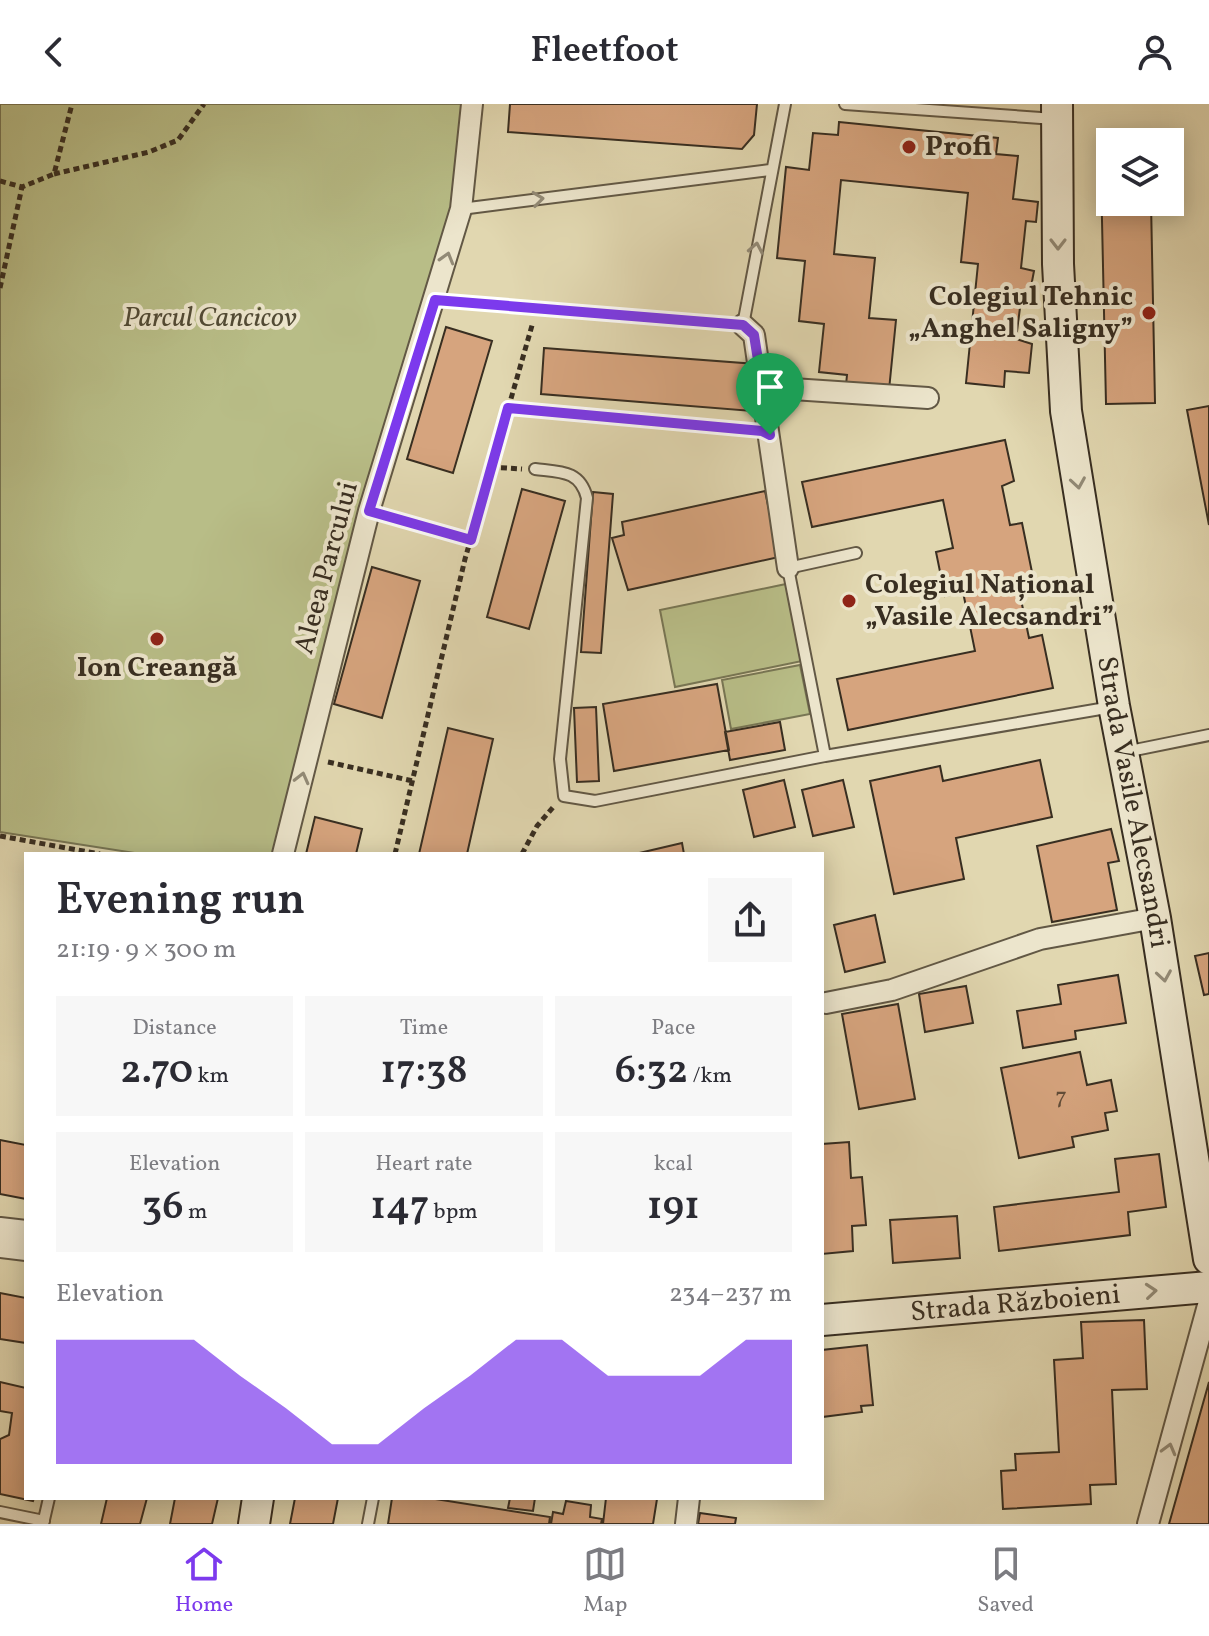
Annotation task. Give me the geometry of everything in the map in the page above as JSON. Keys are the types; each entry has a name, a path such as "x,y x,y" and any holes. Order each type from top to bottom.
{"street":[{"name":"Aleea Parcului","path":"283,852 369,511 461,209 472,104"},
{"name":"Strada Vasile Alecsandri","path":"1057,111 1058,264 1066,411 1114,706 1155,918 1209,1259"},
{"path":"743,325 754,335 788,568"},
{"path":"762,387 928,398"},
{"path":"826,1003 892,990 1040,939 1155,918"},
{"path":"0,1228 24,1231"},
{"path":"0,1247 24,1250"},
{"name":"Strada Războieni","path":"824,1320 1209,1287"},
{"path":"1148,1524 1209,1302"},
{"path":"254,1524 258,1500"},
{"path":"686,1524 689,1500"}],"lane":[{"path":"435,300 539,306 743,325 770,170 785,104"},
{"path":"845,104 1057,111"},
{"path":"461,209 770,170"},
{"path":"535,469 570,473 579,478 587,498 560,759 564,796 595,801 825,756 1114,706"},
{"path":"825,756 788,568 856,553"},
{"path":"1123,752 1209,735"},
{"path":"0,1512 43,1523 49,1500"},
{"path":"368,1524 373,1500"}],"path":[{"path":"54,174 72,104"},
{"path":"0,181 22,187 54,174 149,152 178,140 204,104"},
{"path":"0,288 22,187"},
{"path":"395,852 471,540 539,306"},
{"path":"508,408 762,431 770,435"},
{"path":"491,467 535,469"},
{"path":"369,511 471,540"},
{"path":"307,757 413,781"},
{"path":"523,852 537,826 564,796"},
{"path":"0,836 89,852"}],"green space":[{"name":"Parcul Cancicov","path":"0,104 472,104 461,209 285,852 128,852 0,832"},
{"path":"786,584 802,661 675,687 660,610"},
{"path":"800,665 810,714 731,729 722,680"}],"building":[{"path":"510,104 757,104 754,135 742,149 508,132"},
{"path":"839,122 998,138 996,154 1018,156 1013,199 1038,202 1036,222 1026,221 1021,268 1034,271 1030,292 1022,292 1016,339 1032,344 1029,373 1005,371 1004,387 966,383 978,264 961,262 968,193 841,180 834,254 875,258 869,318 896,320 889,390 846,385 847,375 819,372 824,324 799,321 805,261 777,258 786,167 809,170 813,133 838,135"},
{"path":"1102,216 1151,216 1155,403 1106,404"},
{"path":"446,327 492,341 453,473 407,459"},
{"path":"544,348 756,364 752,411 541,394"},
{"path":"1209,406 1209,525 1187,410"},
{"path":"1005,440 1014,481 1002,486 1010,525 1022,523 1035,587 1019,590 1029,638 1042,635 1053,688 848,730 837,679 975,651 963,592 945,596 936,552 953,548 943,500 812,527 802,482"},
{"path":"522,489 565,501 529,629 487,617"},
{"path":"765,491 779,557 628,590 612,538 624,535 622,522"},
{"path":"593,492 613,494 601,653 581,652"},
{"path":"372,567 420,581 382,718 334,704"},
{"path":"717,684 729,750 614,771 603,704"},
{"path":"596,707 599,781 577,782 574,708"},
{"path":"780,722 785,750 730,760 725,732"},
{"path":"448,728 493,739 467,852 419,852"},
{"path":"1040,760 1052,817 956,838 964,879 894,894 870,781 940,766 943,781"},
{"path":"784,780 795,827 754,837 743,790"},
{"path":"843,780 854,827 813,836 802,790"},
{"path":"315,817 362,829 356,852 306,852"},
{"path":"1111,829 1119,861 1108,863 1117,910 1052,922 1037,846"},
{"path":"682,843 684,852 644,852"},
{"path":"875,915 885,962 845,972 834,925"},
{"path":"1209,953 1209,994 1204,995 1195,956"},
{"path":"1118,975 1126,1023 1075,1031 1076,1039 1023,1048 1017,1011 1061,1004 1058,985"},
{"path":"966,986 973,1023 925,1032 919,994"},
{"path":"898,1004 915,1099 859,1109 842,1014"},
{"path":"1080,1052 1087,1085 1111,1080 1117,1111 1105,1113 1108,1130 1072,1137 1074,1147 1019,1158 1001,1068"},
{"path":"0,1140 24,1145 24,1199 0,1194"},
{"path":"849,1142 851,1178 862,1177 866,1225 852,1226 853,1251 824,1254 824,1144"},
{"path":"1159,1154 1166,1207 1128,1212 1130,1235 999,1251 994,1207 1119,1192 1115,1159"},
{"path":"957,1216 960,1258 893,1263 890,1220"},
{"path":"0,1293 24,1298 24,1343 0,1339"},
{"path":"1144,1320 1147,1389 1112,1390 1116,1484 1090,1485 1091,1504 1003,1509 1001,1471 1016,1470 1015,1454 1059,1452 1054,1360 1083,1358 1081,1322"},
{"path":"867,1345 873,1405 861,1406 862,1412 824,1417 824,1350"},
{"path":"0,1382 24,1388 24,1499 0,1494 0,1439 9,1435 12,1413 0,1411"},
{"path":"1209,1382 1209,1524 1169,1524"},
{"path":"107,1500 146,1500 140,1524 101,1524"},
{"path":"175,1500 218,1500 212,1524 170,1524"},
{"path":"295,1500 338,1500 333,1524 290,1524"},
{"path":"392,1500 442,1500 550,1517 549,1524 388,1524"},
{"path":"510,1500 535,1500 533,1511 508,1508"},
{"path":"606,1500 657,1500 653,1524 603,1524"},
{"path":"566,1501 591,1505 590,1517 602,1519 601,1524 551,1524 553,1512 563,1514"},
{"path":"700,1513 736,1518 735,1524 698,1524"}],"place":[{"name":"Profi","path":"909,147"},
{"name":"Colegiul Tehnic „Anghel Saligny”","path":"1149,313"},
{"name":"Colegiul Național „Vasile Alecsandri”","path":"849,601"},
{"name":"Ion Creangă","path":"157,639"}],"route":[{"path":"435,300 539,306 743,325 754,335 770,435 762,431 508,408 471,540 369,511 435,300"}]}
